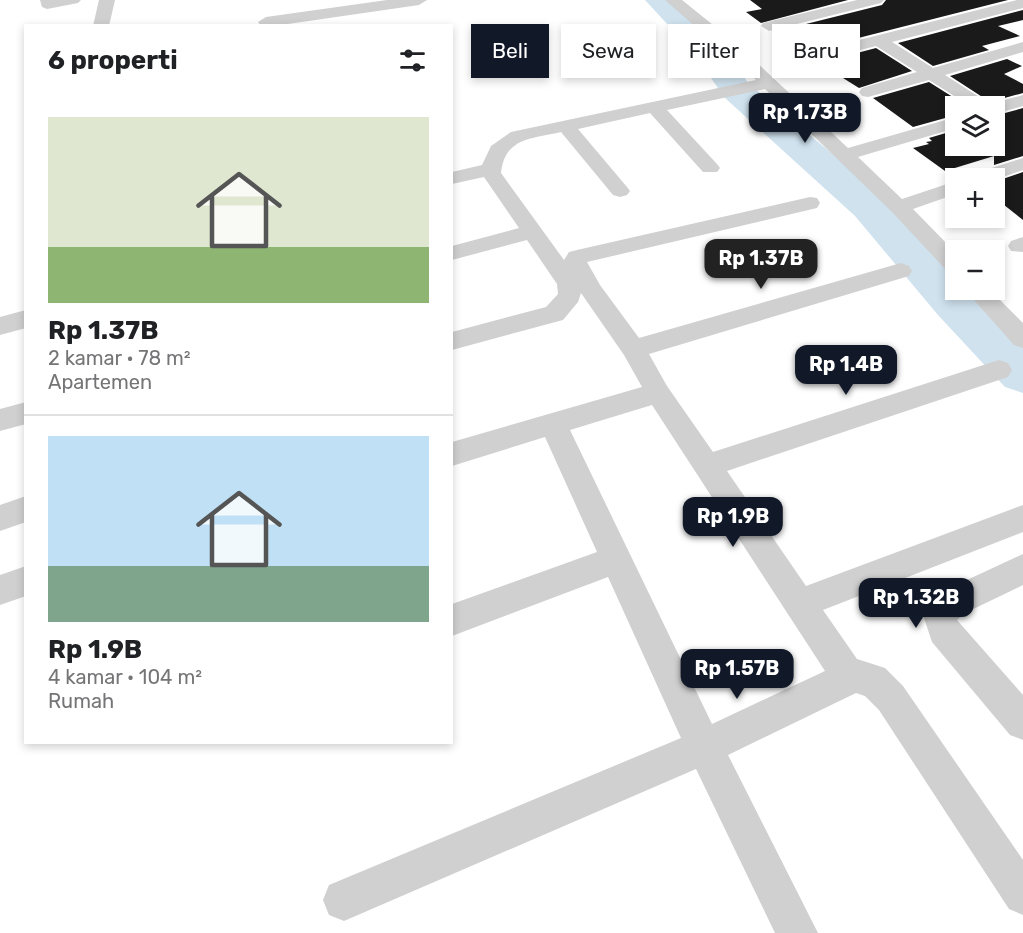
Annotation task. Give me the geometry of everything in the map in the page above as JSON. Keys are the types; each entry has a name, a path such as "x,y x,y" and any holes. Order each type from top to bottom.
{"street":[{"path":"48,0 47,4 74,0"},
{"path":"101,24 107,0"},
{"path":"265,19 419,0"},
{"path":"673,0 732,48 899,207 945,255"},
{"path":"770,26 855,2 876,0"},
{"path":"860,46 1023,3"},
{"path":"789,6 805,17"},
{"path":"879,41 966,96"},
{"path":"868,93 1023,47"},
{"path":"453,341 554,314 570,296 568,283 491,173 493,156 504,142 518,136 768,83"},
{"path":"1005,106 1023,100"},
{"path":"654,107 710,168"},
{"path":"566,126 620,191"},
{"path":"843,155 945,126"},
{"path":"1005,170 1023,164"},
{"path":"453,178 491,169"},
{"path":"899,207 945,191"},
{"path":"810,203 577,257 576,266 633,349 658,393 849,677"},
{"path":"453,253 532,232"},
{"path":"633,349 900,271"},
{"path":"986,300 1023,339"},
{"path":"0,326 24,320"},
{"path":"707,466 999,370"},
{"path":"453,454 658,393"},
{"path":"0,420 24,414"},
{"path":"553,424 704,747 797,933"},
{"path":"0,518 24,510"},
{"path":"800,604 1023,518"},
{"path":"453,620 617,559"},
{"path":"1023,569 952,603 939,615 944,630 1023,722"},
{"path":"0,590 24,582"},
{"path":"344,900 704,747 849,677 861,674 872,679 891,698 1023,895"}],"building":[{"path":"750,0 848,0 761,23 746,12 762,9"},
{"path":"886,0 1008,0 860,38 860,24 806,24 882,5"},
{"path":"1023,10 1023,20 998,26 1020,36 982,46 989,50 933,66 898,43"},
{"path":"876,48 912,71 859,88 843,78 860,78 860,52"},
{"path":"1007,59 1022,66 1004,74 1023,84 1023,93 1005,98 1005,96 981,96 950,76"},
{"path":"929,82 951,96 945,96 945,118 913,127 873,98"},
{"path":"1023,108 1023,156 994,165 994,156 1005,156 1005,113"},
{"path":"945,133 945,156 994,156 955,168 945,168 945,171 913,148 929,144 926,142 932,141 929,138"},
{"path":"1023,172 1023,220 1005,206 1005,178"}],"waterway":[{"path":"660,0 704,44 737,91 870,207 955,303 1023,373"}]}
